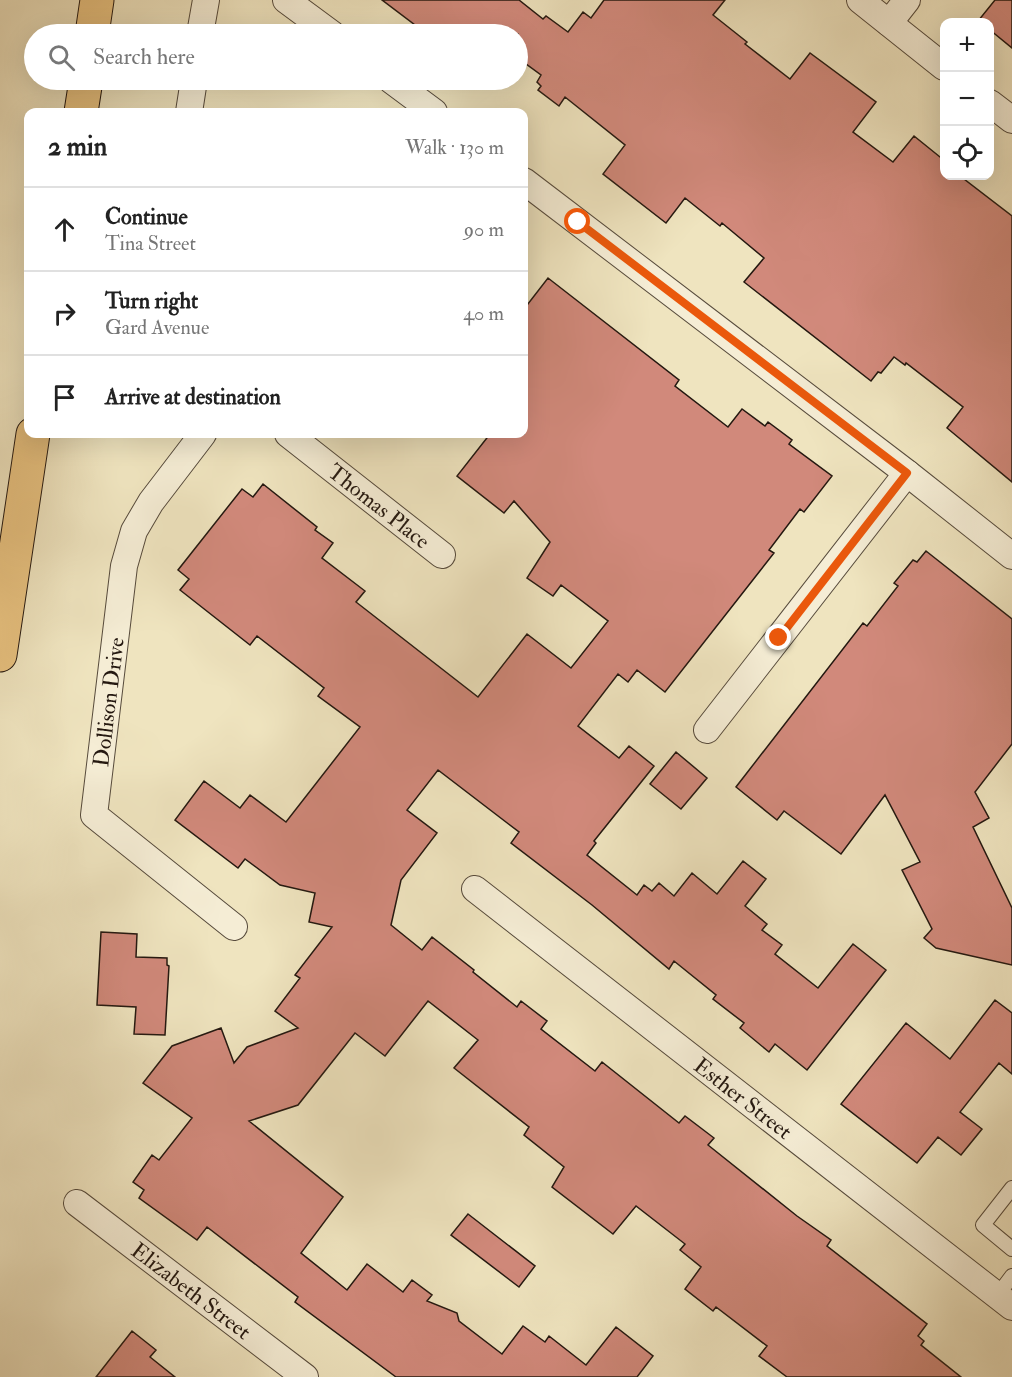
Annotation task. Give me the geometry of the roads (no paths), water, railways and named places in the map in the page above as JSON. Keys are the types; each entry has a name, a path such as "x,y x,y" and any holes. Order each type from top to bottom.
{"highway":[{"path":"93,24 97,0"},
{"path":"82,108 84,90"},
{"path":"0,655 32,438"}],"street":[{"path":"202,24 206,0"},
{"path":"286,0 318,24"},
{"path":"860,0 940,63"},
{"path":"889,23 907,0"},
{"path":"190,108 192,90"},
{"path":"404,90 429,108"},
{"path":"994,106 1012,120"},
{"path":"528,184 907,473 1012,556"},
{"name":"Dollison Drive","path":"200,438 151,502 134,531 124,566 94,815 234,927"},
{"name":"Thomas Place","path":"293,438 442,555"},
{"path":"707,730 907,473"},
{"name":"Esther Street","path":"475,889 1007,1293"},
{"name":"Elizabeth Street","path":"77,1203 305,1377"}],"lane":[{"path":"1012,1188 983,1225 1012,1249"}]}
